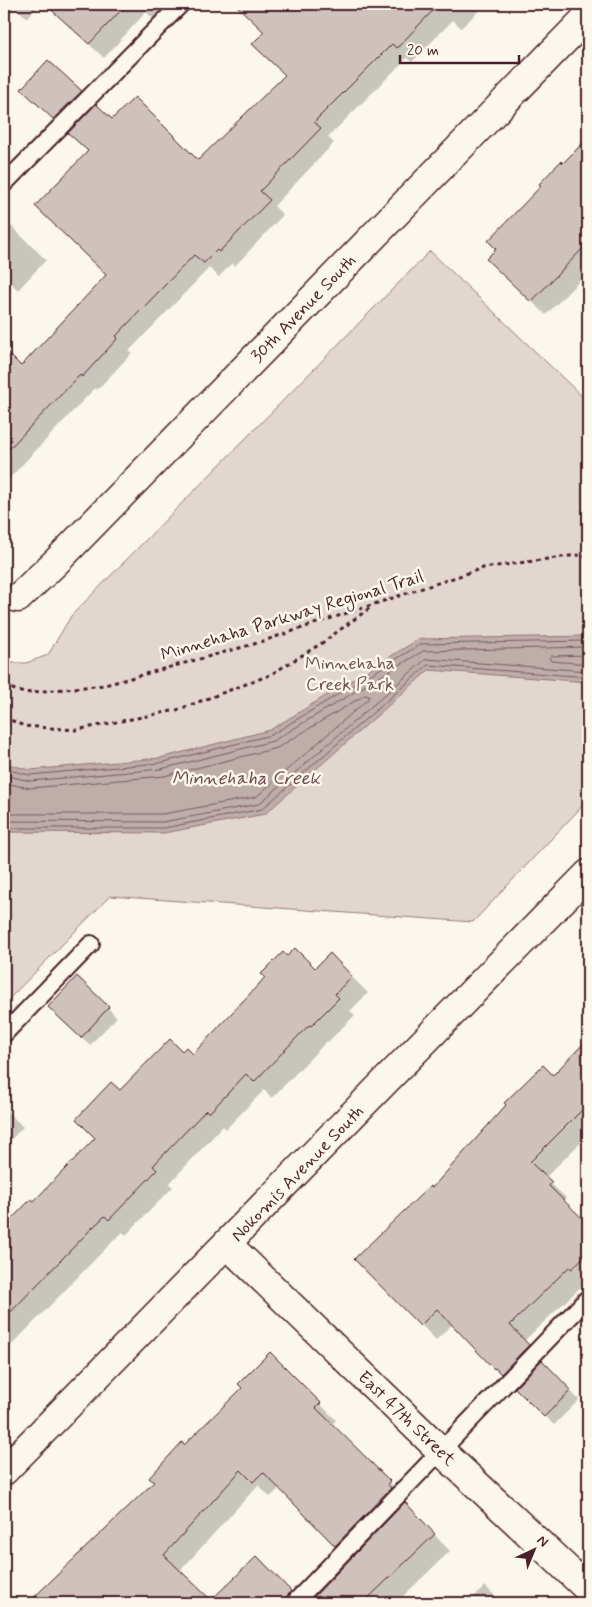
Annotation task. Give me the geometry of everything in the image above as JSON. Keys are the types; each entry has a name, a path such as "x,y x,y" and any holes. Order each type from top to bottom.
{"street":[{"name":"30th Avenue South","path":"18,598 588,16"},
{"name":"Nokomis Avenue South","path":"4,1471 588,874"},
{"name":"East 47th Street","path":"228,1244 440,1450 588,1589"}],"lane":[{"path":"4,184 181,4"},
{"path":"4,1034 91,944"},
{"path":"294,1603 588,1298"}],"path":[{"name":"Minnehaha Parkway Regional Trail","path":"4,686 24,693 105,685 254,644 483,568 577,555 588,557"},
{"path":"4,717 24,726 76,730 176,710 270,676 322,643 374,605"}],"green space":[{"name":"Minnehaha Creek Park","path":"430,251 588,402 588,800 473,922 110,896 4,1004 4,663 26,663 48,655 71,616"}],"water":[{"name":"Minnehaha Creek","path":"588,636 588,682 429,670 265,814 164,833 4,832 4,763 30,770 160,758 270,730 419,639"}],"building":[{"path":"45,4 127,4 89,44"},
{"path":"235,4 439,4 397,48 392,44 314,122 321,128 260,191 270,200 219,252 217,250 204,263 194,255 116,336 118,338 82,377 80,375 4,454 4,349 21,366 106,275 35,206 88,151 68,133 96,104 112,119 135,97 198,160 285,75 252,44 264,32"},
{"path":"48,60 82,91 53,119 21,89"},
{"path":"588,138 588,243 531,302 486,259 496,249 488,241 541,186 539,184 561,161 563,163"},
{"path":"295,948 315,968 330,953 352,976 335,994 339,998 311,1026 309,1025 254,1082 246,1074 209,1113 206,1110 153,1166 157,1170 109,1220 105,1216 91,1229 4,1319 4,1227 31,1199 34,1201 95,1138 76,1119 111,1082 120,1090 170,1039 182,1051 186,1047 193,1054 265,977 261,974 283,952 287,956"},
{"path":"77,976 109,1007 81,1038 48,1007"},
{"path":"588,1039 588,1104 530,1162 552,1182 549,1186 588,1224 588,1252 572,1269 569,1267 510,1325 529,1345 501,1374 437,1309 420,1326 354,1259 430,1186 432,1188 506,1105 504,1103 543,1065 553,1075"},
{"path":"270,1352 321,1403 316,1408 390,1481 387,1484 391,1488 335,1546 263,1472 253,1482 241,1470 164,1555 211,1600 257,1556 291,1591 284,1603 28,1603 154,1482 149,1478 182,1442 184,1445 242,1388 238,1384"},
{"path":"542,1360 571,1390 544,1417 515,1388"},
{"path":"405,1502 435,1534 363,1603 308,1603"}]}
